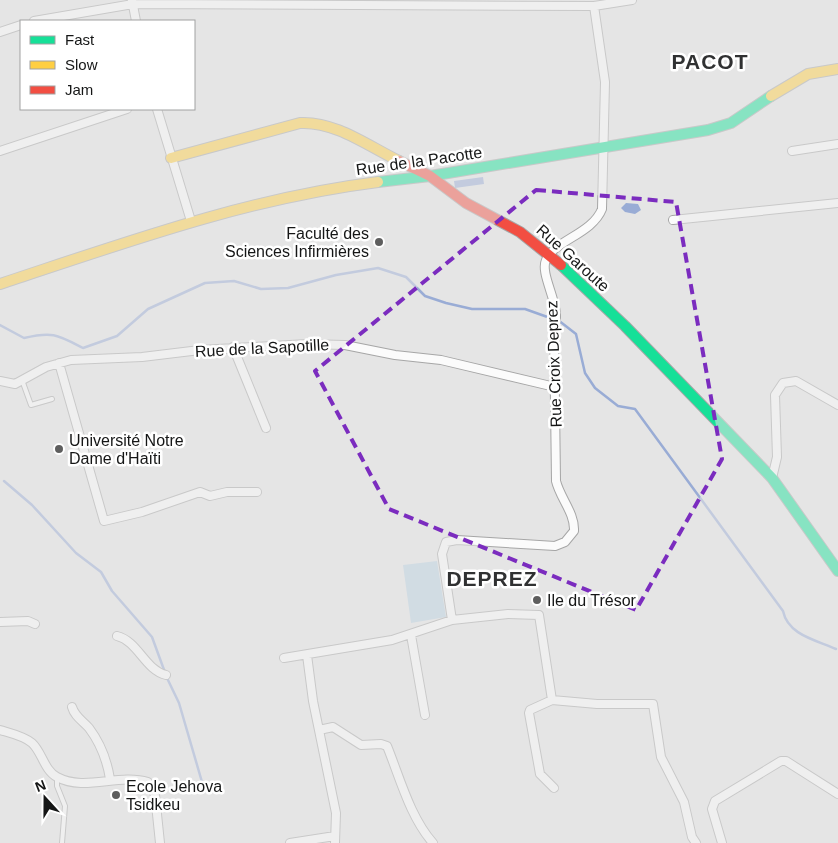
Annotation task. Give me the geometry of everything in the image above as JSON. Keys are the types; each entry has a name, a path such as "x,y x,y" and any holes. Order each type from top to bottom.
{"street":[{"path":"39,20 132,2 486,2 594,6 632,0"},
{"path":"132,2 136,20"},
{"path":"550,255 587,227 599,215 602,199 605,82 594,6"},
{"path":"0,32 20,25"},
{"name":"Rue de la Pacotte","path":"0,284 191,221 322,189 430,176 708,130 730,124 792,82 809,74 828,69 838,69"},
{"path":"0,151 124,110"},
{"path":"157,110 191,221"},
{"name":"Rue Garoute","path":"171,158 300,123 314,122 328,125 357,138 430,176 466,203 520,232 550,255 625,326 772,478 838,571"},
{"path":"792,151 838,144"},
{"path":"673,220 838,203"},
{"name":"Rue Croix Deprez","path":"452,620 442,554 446,542 457,540 555,546 565,542 574,531 573,521 558,493 556,481 555,310 545,270 546,261 550,255"},
{"name":"Rue de la Sapotille","path":"0,381 15,384 46,367 71,360 142,358 233,347 307,344 345,345 396,355 441,360 555,387"},
{"path":"233,347 266,428"},
{"path":"59,364 104,521 142,512 200,492 210,496 227,492 257,492"},
{"path":"772,478 777,457 775,395 783,383 796,380 838,406"},
{"path":"284,658 411,635 452,620 508,614 539,615 552,700"},
{"path":"0,622 28,621 35,624"},
{"path":"411,635 425,715"},
{"path":"117,636 137,650 157,672 166,675"},
{"path":"290,843 335,839 337,833 336,813 313,701 308,655"},
{"path":"554,788 540,774 530,710 552,700 598,704 654,704 661,757 684,802 692,837 696,843"},
{"path":"72,707 74,715 90,730 107,757 110,779"},
{"path":"319,730 333,727 361,745 381,744 387,746 410,804 424,833 433,843"},
{"path":"0,730 13,733 32,743 48,768 57,777 79,783 136,778 148,782 155,795 160,843"},
{"path":"722,843 712,808 715,801 781,761 786,761 838,794"}],"lane":[{"path":"22,380 31,405 52,399"},
{"path":"57,777 57,786 64,806 62,843"}],"highlighted area":[{"path":"536,190 676,202 722,459 636,610 389,509 315,371"}],"shaded area":[{"path":"437,561 446,617 411,623 403,565"}],"water":[{"path":"483,177 484,184 455,188 454,181"},
{"path":"626,203 638,204 641,210 635,214 625,212 621,208"}],"waterway":[{"path":"0,325 24,338 42,335 55,336 83,348 117,336 148,309 205,283 234,281 261,289 288,288 336,275 378,268 406,277 425,296 446,303 472,309 525,309 553,319"},
{"path":"558,320 576,334 585,373 595,388 618,406 635,409 783,611 791,626 804,636 836,649"},
{"path":"4,481 32,505 76,553 101,572 112,591 152,637 167,678 179,703 202,782"}],"traffic: fast":[{"path":"378,182 430,176 708,130 731,123 771,96"},
{"path":"561,265 625,326 772,478 838,571"}],"traffic: slow":[{"path":"771,96 808,74 838,69"},
{"path":"171,158 300,123 313,123 339,130 399,161"},
{"path":"0,284 140,238 234,210 330,189 378,182"}],"traffic: jam":[{"path":"399,161 430,176 466,203 520,232 561,265"}],"place":[{"name":"Faculté des Sciences Infirmières","path":"379,242"},
{"name":"Université Notre Dame d'Haïti","path":"59,449"},
{"name":"Ile du Trésor","path":"537,600"},
{"name":"Ecole Jehova Tsidkeu","path":"116,795"}],"district":[{"name":"PACOT","path":"710,61"},
{"name":"DEPREZ","path":"492,578"}]}
